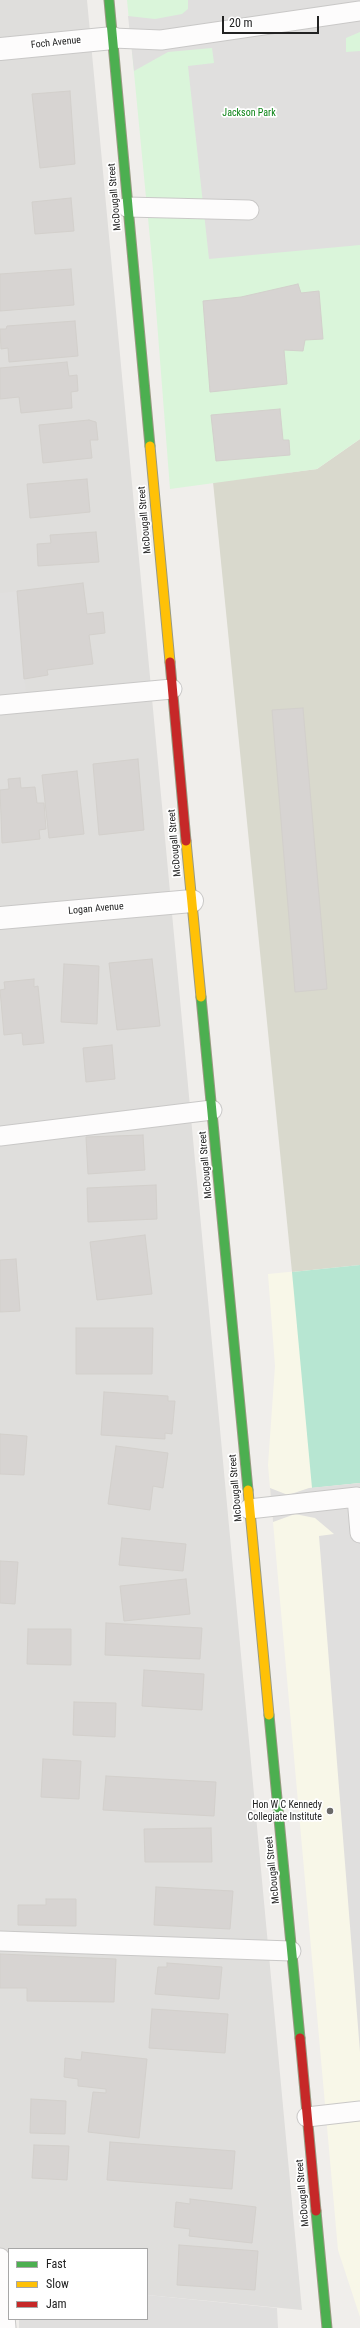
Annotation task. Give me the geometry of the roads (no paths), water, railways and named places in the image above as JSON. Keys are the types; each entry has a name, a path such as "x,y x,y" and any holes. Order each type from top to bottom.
{"street":[{"name":"McDougall Street","path":"109,0 172,690 327,2328"},
{"name":"Foch Avenue","path":"0,49 113,38"},
{"name":"Logan Avenue","path":"0,918 192,900"}],"lane":[{"path":"113,38 161,40 360,11"},
{"path":"127,207 249,210"},
{"path":"0,705 172,690"},
{"path":"0,1136 212,1110"},
{"path":"249,1509 358,1497 360,1533"},
{"path":"0,1941 291,1951"},
{"path":"307,2117 360,2111"},
{"path":"0,2258 6,2328"}],"place":[{"name":"Hon W C Kennedy Collegiate Institute","path":"330,1811"}],"park label":[{"name":"Jackson Park","path":"249,113"}]}
